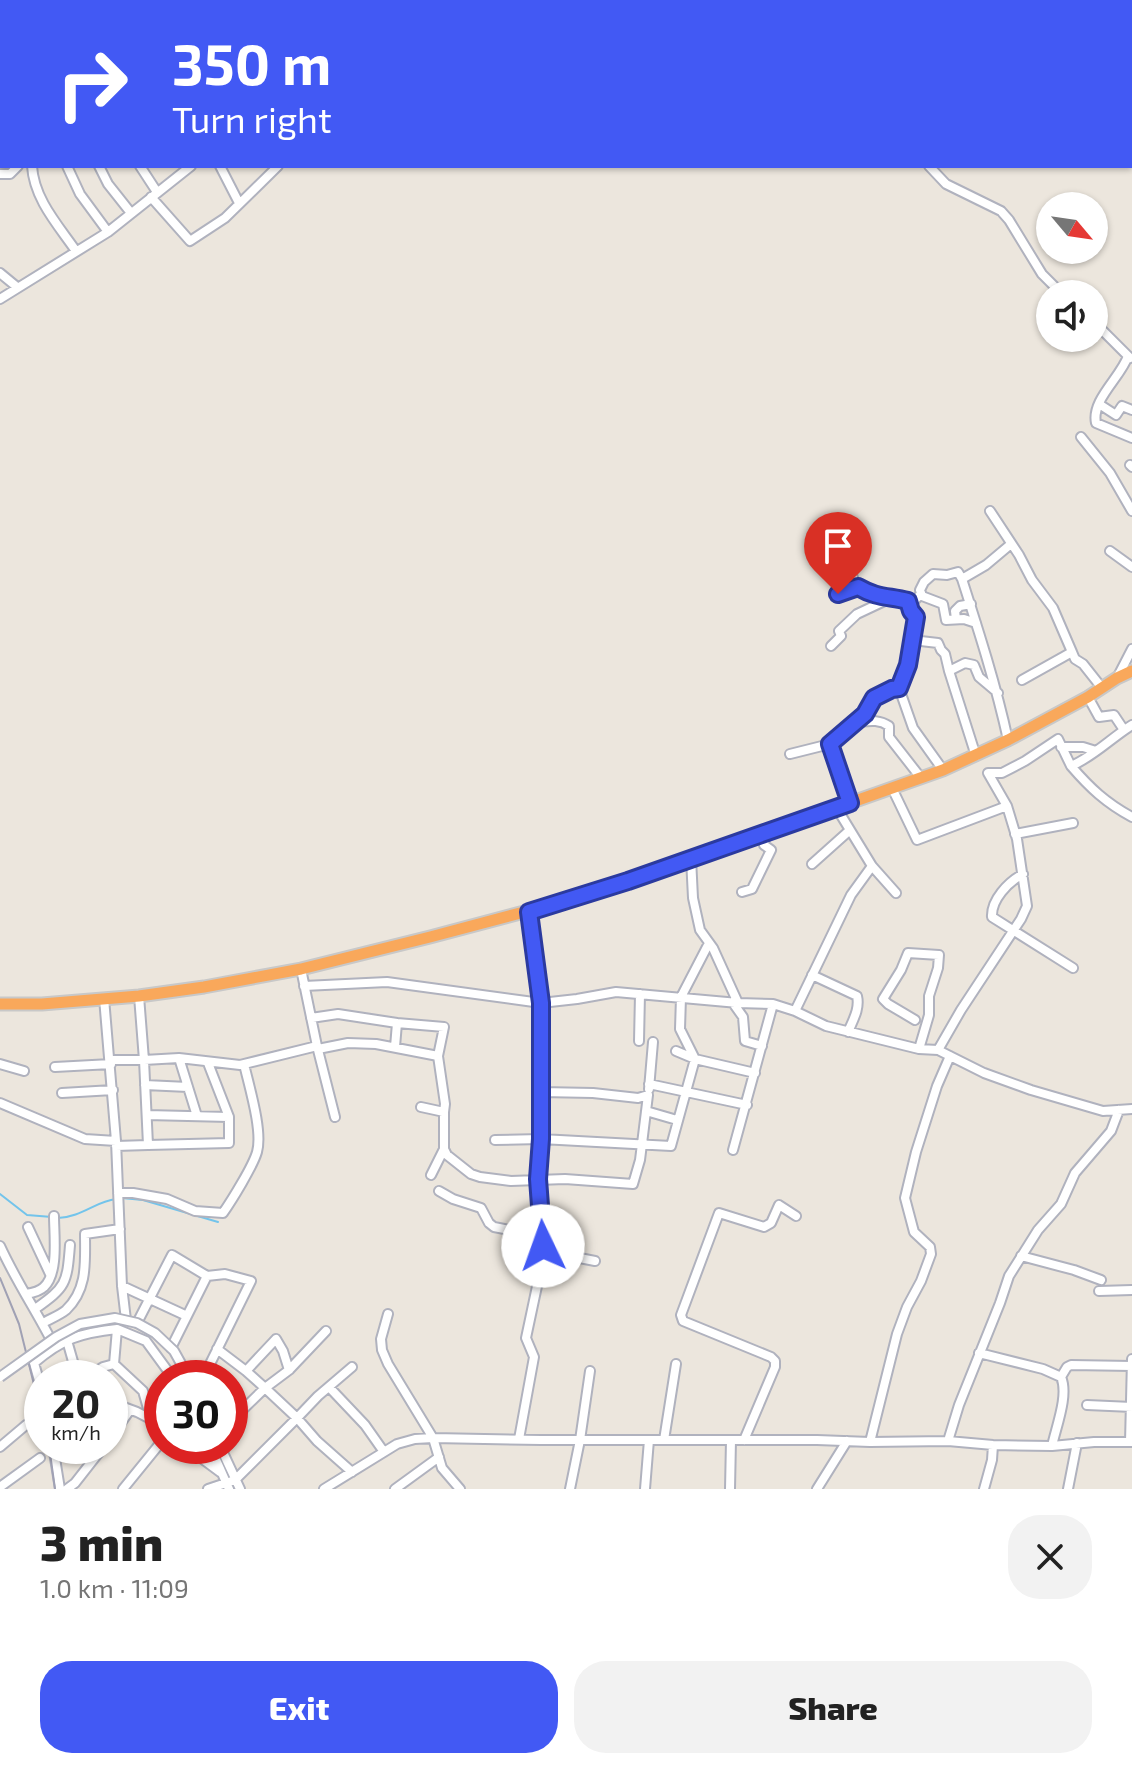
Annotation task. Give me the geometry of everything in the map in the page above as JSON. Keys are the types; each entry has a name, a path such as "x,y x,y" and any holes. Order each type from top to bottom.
{"highway":[{"path":"0,1004 42,1004 139,996 204,987 301,969 529,912 611,887 943,770 1008,740 1132,671"}],"street":[{"path":"32,168 41,200 76,251"},
{"path":"68,168 80,194 108,232"},
{"path":"100,168 108,184 131,213"},
{"path":"141,168 154,195 190,241 225,218 276,168"},
{"path":"0,299 108,232 186,168"},
{"path":"221,168 239,203"},
{"path":"931,168 946,184 1001,211 1048,280"},
{"path":"0,273 17,287"},
{"path":"1108,336 1130,357 1112,381 1094,418 1096,423 1132,438"},
{"path":"1099,404 1116,415 1122,406 1132,410"},
{"path":"1081,437 1110,473 1132,511"},
{"path":"990,511 1053,608 1075,659 1083,664 1102,688"},
{"path":"962,579 986,565 1011,544"},
{"path":"1110,551 1132,567"},
{"path":"839,568 852,575 858,587 876,597 908,601 916,617 908,665 899,688 913,728 943,770"},
{"path":"911,611 924,582 933,574 958,572 998,693 1008,740"},
{"path":"838,594 858,587"},
{"path":"921,594 943,604 946,620 964,619 976,623"},
{"path":"831,646 841,636 839,631 857,614 893,597"},
{"path":"956,619 955,611 960,606 971,604"},
{"path":"912,640 938,643 945,654 976,756"},
{"path":"1117,678 1132,649"},
{"path":"1022,680 1072,652"},
{"path":"949,671 965,663 974,665 979,677 998,693"},
{"path":"790,754 830,744 857,723 874,698 899,688"},
{"path":"1071,766 1083,762 1128,728 1114,715 1099,717 1088,697"},
{"path":"857,723 871,721 889,726 889,737 921,778"},
{"path":"938,1050 1026,912 1015,834 1007,806 988,773 1002,773 1058,739 1071,766 1093,792 1132,817"},
{"path":"830,744 850,803"},
{"path":"1061,747 1083,747 1096,751"},
{"path":"892,788 917,840 1007,806"},
{"path":"836,807 872,866 896,893"},
{"path":"1015,834 1073,823"},
{"path":"812,864 850,830"},
{"path":"742,892 752,889 771,850 764,845 766,832"},
{"path":"691,858 693,898 700,930 743,1017 745,1041 762,1046"},
{"path":"795,1011 851,895 872,866"},
{"path":"1023,874 1006,886 991,912 992,917 1073,968"},
{"path":"519,1439 534,1357 526,1338 543,1258 538,1179 541,1003 529,912"},
{"path":"495,1140 541,1139 671,1146 695,1059 680,1029 681,997 709,943"},
{"path":"915,1020 883,999 908,953 939,955 929,996 929,1015 919,1049"},
{"path":"301,969 335,1117"},
{"path":"812,975 857,996 856,1013 848,1032"},
{"path":"304,986 387,982 541,1003 616,992 773,1004 826,1026 919,1049 938,1050 984,1073 1031,1090 1103,1111 1132,1109"},
{"path":"639,1041 640,994"},
{"path":"139,996 148,1145"},
{"path":"104,998 113,1090 126,1320"},
{"path":"733,1150 773,1004"},
{"path":"311,1018 338,1014 444,1027 438,1056 445,1104 444,1149 431,1175"},
{"path":"395,1047 397,1023"},
{"path":"444,1149 471,1174 480,1177 511,1181 565,1179 633,1184 640,1160 653,1042"},
{"path":"55,1067 179,1058 244,1064 348,1043 395,1047 438,1056"},
{"path":"676,1051 695,1059 755,1073"},
{"path":"870,1442 897,1334 931,1254 930,1247 914,1232 905,1198 916,1152 950,1056"},
{"path":"179,1058 197,1116"},
{"path":"0,1103 85,1139 148,1145 228,1144 229,1117 208,1063"},
{"path":"0,1064 24,1071"},
{"path":"118,1193 167,1199 195,1211 223,1213 257,1152 253,1102 244,1064"},
{"path":"649,1084 747,1105"},
{"path":"145,1085 188,1087"},
{"path":"62,1093 113,1090"},
{"path":"541,1092 638,1098 648,1095"},
{"path":"421,1107 444,1112"},
{"path":"948,1441 1009,1276 1038,1230 1061,1204 1075,1173 1111,1131 1119,1110"},
{"path":"646,1111 677,1120"},
{"path":"147,1115 229,1117"},
{"path":"439,1191 481,1208 494,1227 514,1231 527,1241 559,1254 595,1261"},
{"path":"744,1440 775,1361 691,1325 683,1321 681,1315 719,1213 764,1227 771,1223 779,1205 796,1216"},
{"path":"26,1294 43,1289 50,1275 55,1261 54,1216"},
{"path":"28,1227 50,1275"},
{"path":"43,1323 65,1310 81,1289 85,1234 120,1229"},
{"path":"35,1309 55,1295 65,1283 70,1245"},
{"path":"0,1246 51,1340"},
{"path":"137,1323 172,1255 207,1276 225,1274 251,1281 211,1360"},
{"path":"1021,1256 1101,1280"},
{"path":"171,1348 207,1276"},
{"path":"122,1286 187,1316"},
{"path":"1099,1291 1132,1290"},
{"path":"388,1314 381,1339 382,1350 433,1438 442,1468 460,1489"},
{"path":"37,1360 80,1324 115,1318 137,1323 155,1333 179,1360"},
{"path":"114,1360 117,1329"},
{"path":"0,1377 51,1340 117,1329 146,1341 160,1360"},
{"path":"248,1405 289,1370 326,1331"},
{"path":"66,1336 73,1360"},
{"path":"248,1369 276,1339 289,1370"},
{"path":"217,1349 232,1360"},
{"path":"979,1353 1043,1369 1061,1377 1064,1397 1052,1446"},
{"path":"324,1489 397,1444 415,1439 948,1441 1052,1446 1131,1442 1132,1359"},
{"path":"664,1440 676,1364"},
{"path":"1061,1377 1071,1365 1132,1366"},
{"path":"208,1489 230,1484 352,1367"},
{"path":"570,1489 590,1371"},
{"path":"248,1373 352,1472"},
{"path":"128,1377 144,1394"},
{"path":"329,1387 365,1425 384,1452"},
{"path":"1087,1405 1131,1407"},
{"path":"128,1413 130,1410 144,1416"},
{"path":"0,1447 24,1427"},
{"path":"645,1489 649,1440"},
{"path":"730,1489 731,1440"},
{"path":"817,1489 847,1441"},
{"path":"1068,1489 1077,1443"},
{"path":"984,1489 993,1445"},
{"path":"395,1489 439,1457"},
{"path":"123,1489 144,1463"},
{"path":"0,1487 32,1464"},
{"path":"56,1464 60,1489"},
{"path":"67,1489 90,1464"},
{"path":"210,1464 222,1473"},
{"path":"218,1464 230,1484 240,1489"},
{"path":"225,1464 230,1484"}],"waterway":[{"path":"0,1194 27,1215 52,1217"},
{"path":"122,1198 143,1200 218,1222"},
{"path":"58,1218 116,1199"}],"railway":[{"path":"0,1278 19,1324 28,1360"},
{"path":"52,1464 55,1489"}],"route":[{"path":"543,1246 538,1179 541,1003 529,912 628,881 850,803 830,744 857,723 874,698 899,688 908,665 916,617 908,601 876,597 858,587 838,594"}]}
